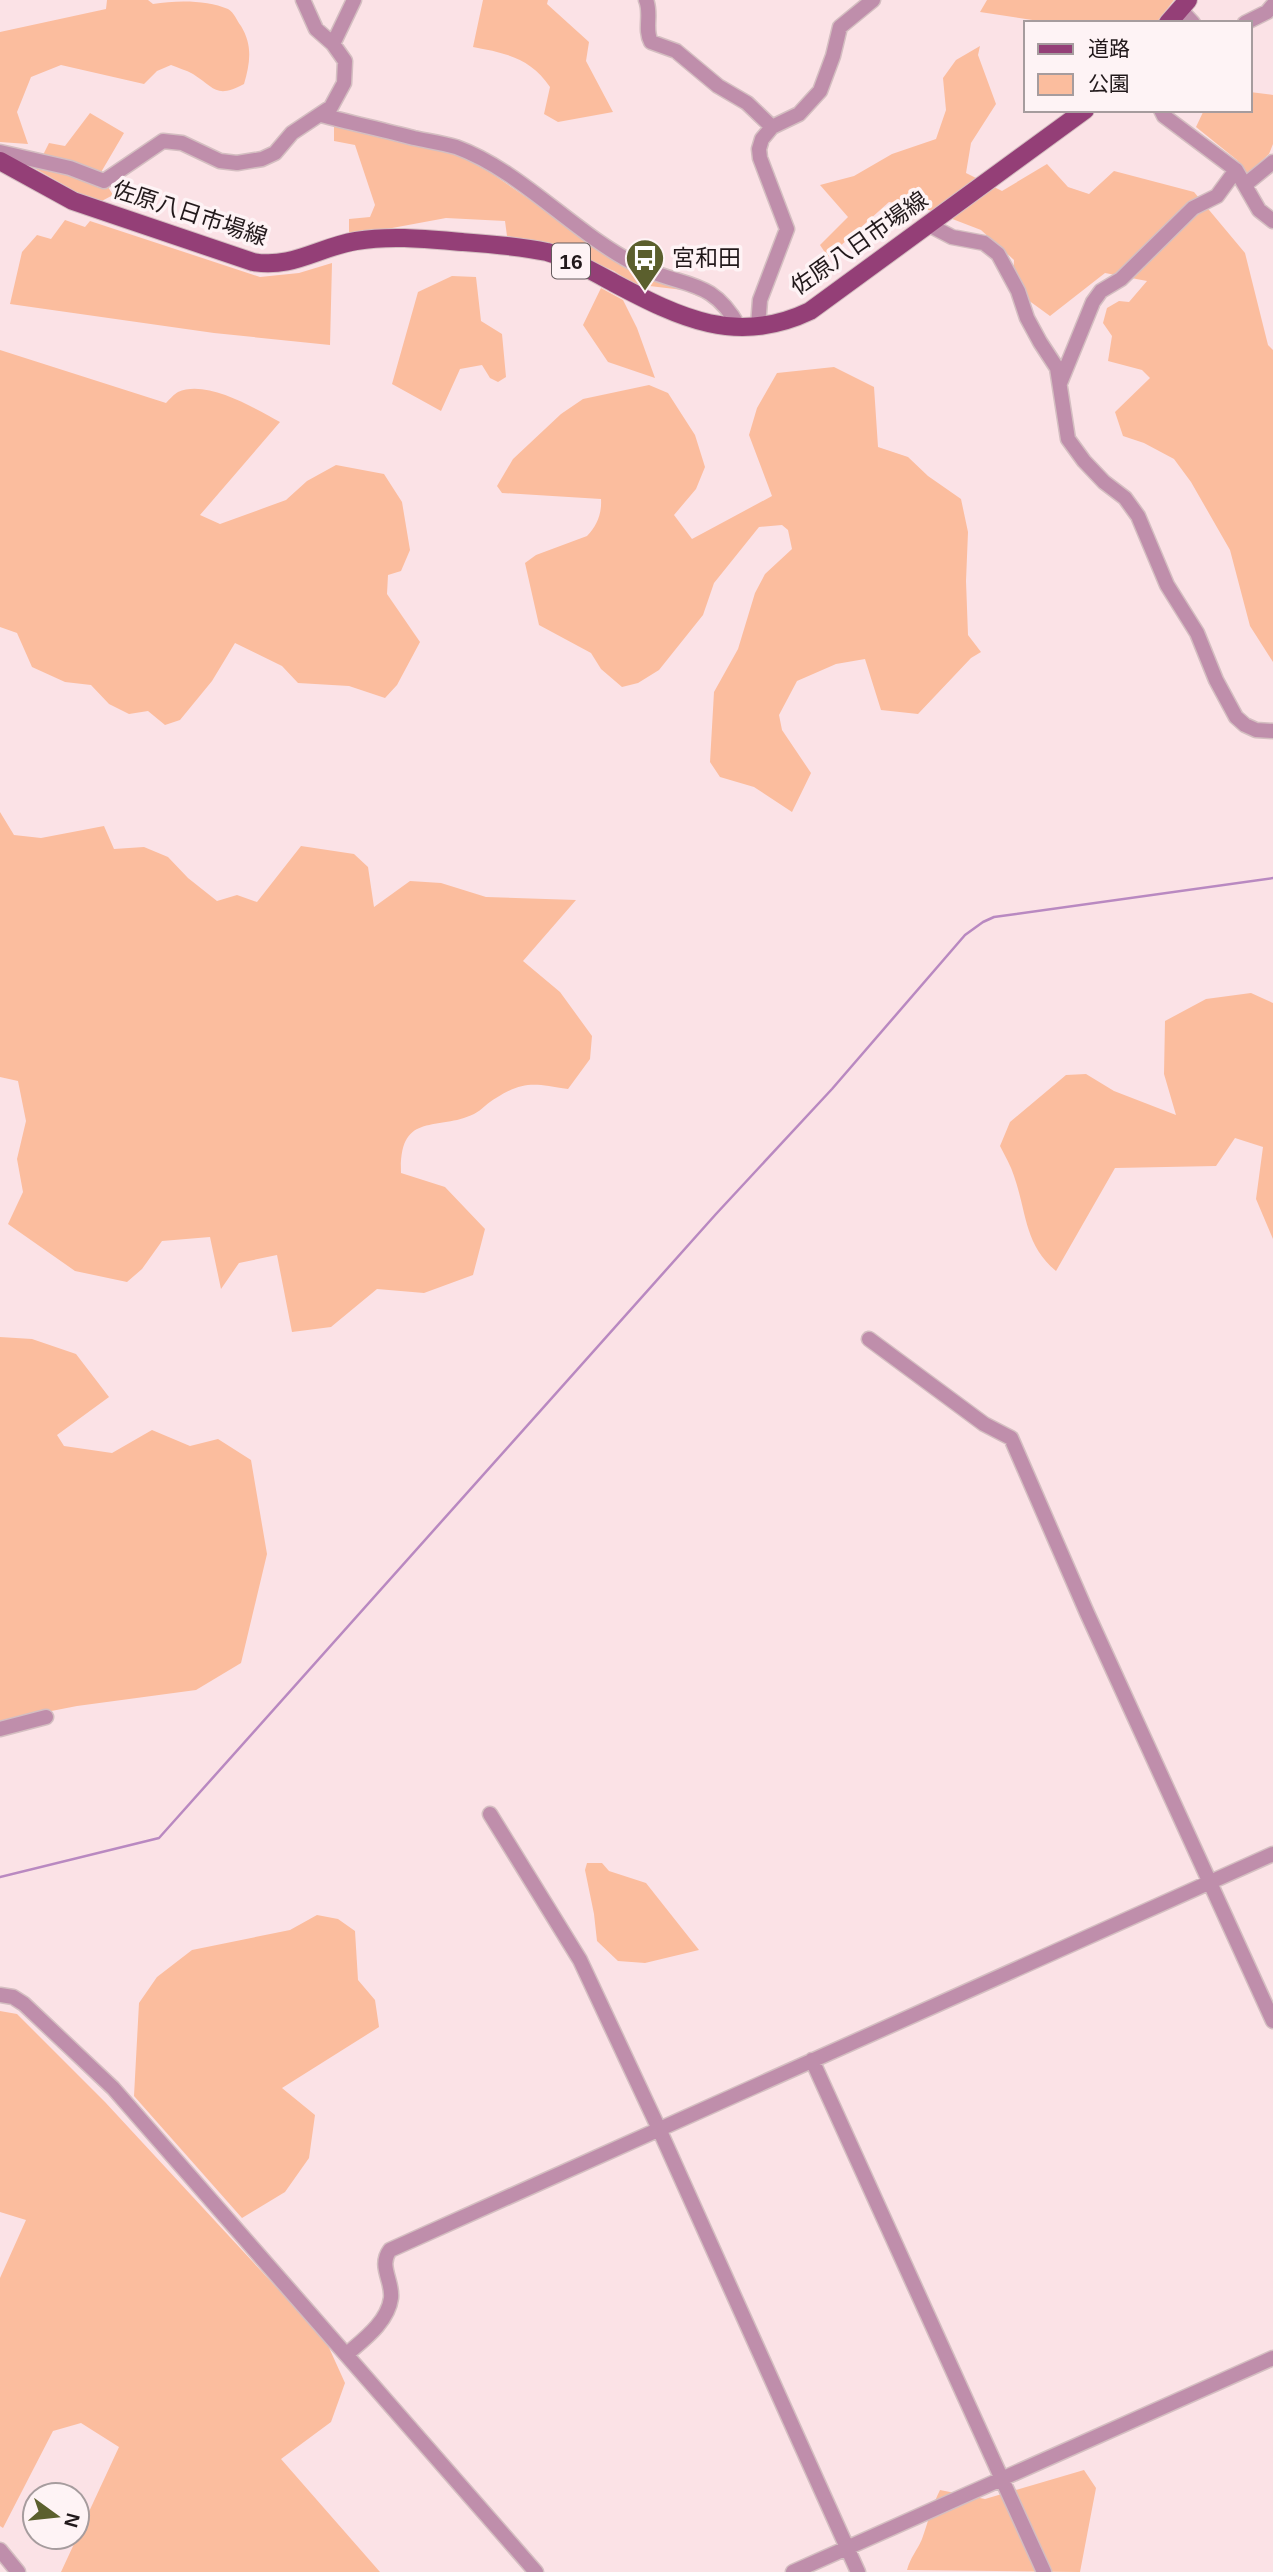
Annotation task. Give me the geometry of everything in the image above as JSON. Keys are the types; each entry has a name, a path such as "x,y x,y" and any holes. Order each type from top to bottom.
{"main road":[{"name":"佐原八日市場線","path":"0,161 73,201 253,262 287,263 355,241 379,239 408,238 528,249 568,259 653,304 688,319 711,325 739,327 781,323 810,311 1082,112"}],"street":[{"path":"0,152 70,168 104,181 163,141 182,144 228,162 262,159 275,153 292,133 331,107 344,83 345,61 333,44 316,29 303,0"},
{"path":"333,44 354,0"},
{"path":"646,0 650,9 648,34 651,42 676,51 718,86 747,103 772,127"},
{"path":"758,326 760,300 787,229 760,158 762,139 772,127 799,114 818,93 830,68 840,27 873,0"},
{"path":"1249,21 1267,12 1273,5"},
{"path":"1162,112 1236,170 1259,210 1273,221"},
{"path":"321,116 456,147 477,157 558,211 594,240 656,274 687,281 709,292 739,327"},
{"path":"1246,184 1266,171 1273,162"},
{"path":"1060,383 1093,302 1101,291 1121,279 1193,208 1217,196 1236,170"},
{"path":"929,225 952,237 984,243 998,254 1018,291 1027,318 1057,368 1068,439 1084,461 1104,482 1125,498 1138,516 1167,585 1197,633 1229,706 1245,725 1256,730 1273,731"},
{"path":"869,1339 984,1424 1011,1438 1087,1613 1273,2021"},
{"path":"0,1729 46,1717"},
{"path":"490,1814 580,1960 858,2572"},
{"path":"347,2354 369,2334 388,2309 391,2296 385,2257 390,2250 1273,1854"},
{"path":"0,1995 13,1997 32,2011 113,2088 536,2572"},
{"path":"812,2060 1044,2572"},
{"path":"793,2572 1273,2358"},
{"path":"0,2550 18,2572"}],"green space":[{"path":"107,0 148,0 153,4 192,2 228,9 245,33 249,48 244,84 227,91 216,90 193,74 171,65 157,71 144,84 61,65 31,77 17,112 28,144 0,142 0,32 106,9"},
{"path":"483,0 548,0 547,4 589,42 586,61 613,112 558,122 544,114 550,87 543,77 516,58 473,47"},
{"path":"987,0 1174,0 1158,21 1039,21 980,12"},
{"path":"980,46 978,55 996,104 971,143 966,173 1002,191 1047,164 1068,187 1089,194 1114,171 1194,192 1245,253 1268,345 1273,350 1273,662 1250,626 1230,550 1191,482 1174,459 1144,443 1123,436 1115,412 1150,378 1142,370 1108,361 1112,336 1103,323 1107,308 1119,301 1129,302 1147,281 1105,273 1050,316 1013,289 1014,260 981,230 929,210 889,202 828,257 820,245 848,217 820,185 854,176 892,154 936,139 946,110 943,78 956,60"},
{"path":"1252,92 1273,95 1273,144 1269,154 1246,175 1237,160 1196,127 1203,112 1252,112"},
{"path":"90,113 124,133 100,174 113,195 100,202 85,197 36,169 49,143 65,146"},
{"path":"334,123 451,151 491,173 590,241 692,286 714,303 683,290 633,284 614,271 555,246 507,236 505,221 446,218 349,236 349,219 370,217 375,205 355,145 334,141"},
{"path":"65,220 85,227 90,221 260,277 299,273 332,263 330,345 214,333 10,304 22,252 37,235 51,239"},
{"path":"452,276 476,277 481,321 502,334 506,377 498,382 490,378 482,365 460,369 441,411 392,384 418,292"},
{"path":"601,288 623,300 637,328 655,378 608,362 583,325"},
{"path":"0,350 166,403 178,392 190,389 217,392 245,403 280,422 200,515 220,524 286,500 307,481 336,465 384,474 402,502 410,550 401,571 388,575 387,594 420,642 397,685 385,698 349,686 298,683 282,666 235,643 212,681 180,720 165,725 148,711 129,714 109,704 91,685 65,682 32,667 17,633 0,627"},
{"path":"834,367 874,387 878,447 908,457 928,476 961,499 968,532 968,635 981,652 971,658 918,714 881,710 865,659 836,664 797,681 779,715 782,730 811,773 792,812 754,787 720,777 710,762 714,692 738,649 755,593 765,574 792,549 788,530 782,525 759,527 714,583 703,615 659,670 638,683 622,687 601,669 591,653 539,625 525,563 536,555 587,536 598,519 601,499 502,493 497,486 513,459 561,414 583,399 649,385 668,393 695,435 705,467 696,489 674,515 692,539 772,496 749,435 757,408 777,373"},
{"path":"0,812 14,835 41,838 104,826 114,849 144,847 168,857 188,878 217,901 237,895 257,902 301,846 354,854 368,867 374,907 410,881 441,883 486,897 576,900 523,961 560,992 592,1036 590,1059 568,1089 538,1085 515,1088 474,1114 413,1131 406,1140 402,1153 401,1173 445,1187 485,1229 473,1275 424,1293 377,1289 331,1327 292,1332 277,1255 239,1263 221,1289 210,1237 162,1241 142,1269 127,1282 75,1271 8,1224 23,1192 17,1159 26,1121 18,1081 0,1077"},
{"path":"1251,993 1273,1003 1273,1239 1256,1199 1263,1147 1235,1138 1216,1166 1115,1168 1056,1271 1032,1239 1013,1172 1000,1146 1010,1122 1066,1075 1086,1074 1114,1091 1176,1115 1164,1074 1165,1021 1206,999"},
{"path":"0,1337 32,1339 76,1354 109,1397 57,1435 64,1446 112,1453 152,1430 190,1446 218,1439 251,1460 267,1554 241,1663 196,1690 77,1706 0,1721"},
{"path":"587,1863 602,1863 609,1871 646,1883 699,1950 645,1963 618,1961 597,1941 585,1870"},
{"path":"317,1915 338,1919 355,1931 358,1980 375,2000 379,2027 282,2088 315,2115 309,2158 285,2192 242,2218 134,2096 139,2003 157,1977 192,1950 290,1930"},
{"path":"0,2011 17,2014 105,2102 326,2341 345,2383 331,2422 281,2459 380,2572 61,2572 71,2551 91,2551 91,2507 119,2447 81,2423 53,2431 27,2481 21,2481 21,2493 3,2528 0,2526 0,2278 26,2220 0,2212"},
{"path":"1084,2470 1096,2488 1080,2572 907,2570 940,2490 985,2499"}],"waterway":[{"path":"0,1877 159,1838 716,1214 832,1089 965,935 994,917 1273,878"}],"place":[{"name":"宮和田","path":"645,292"}]}
